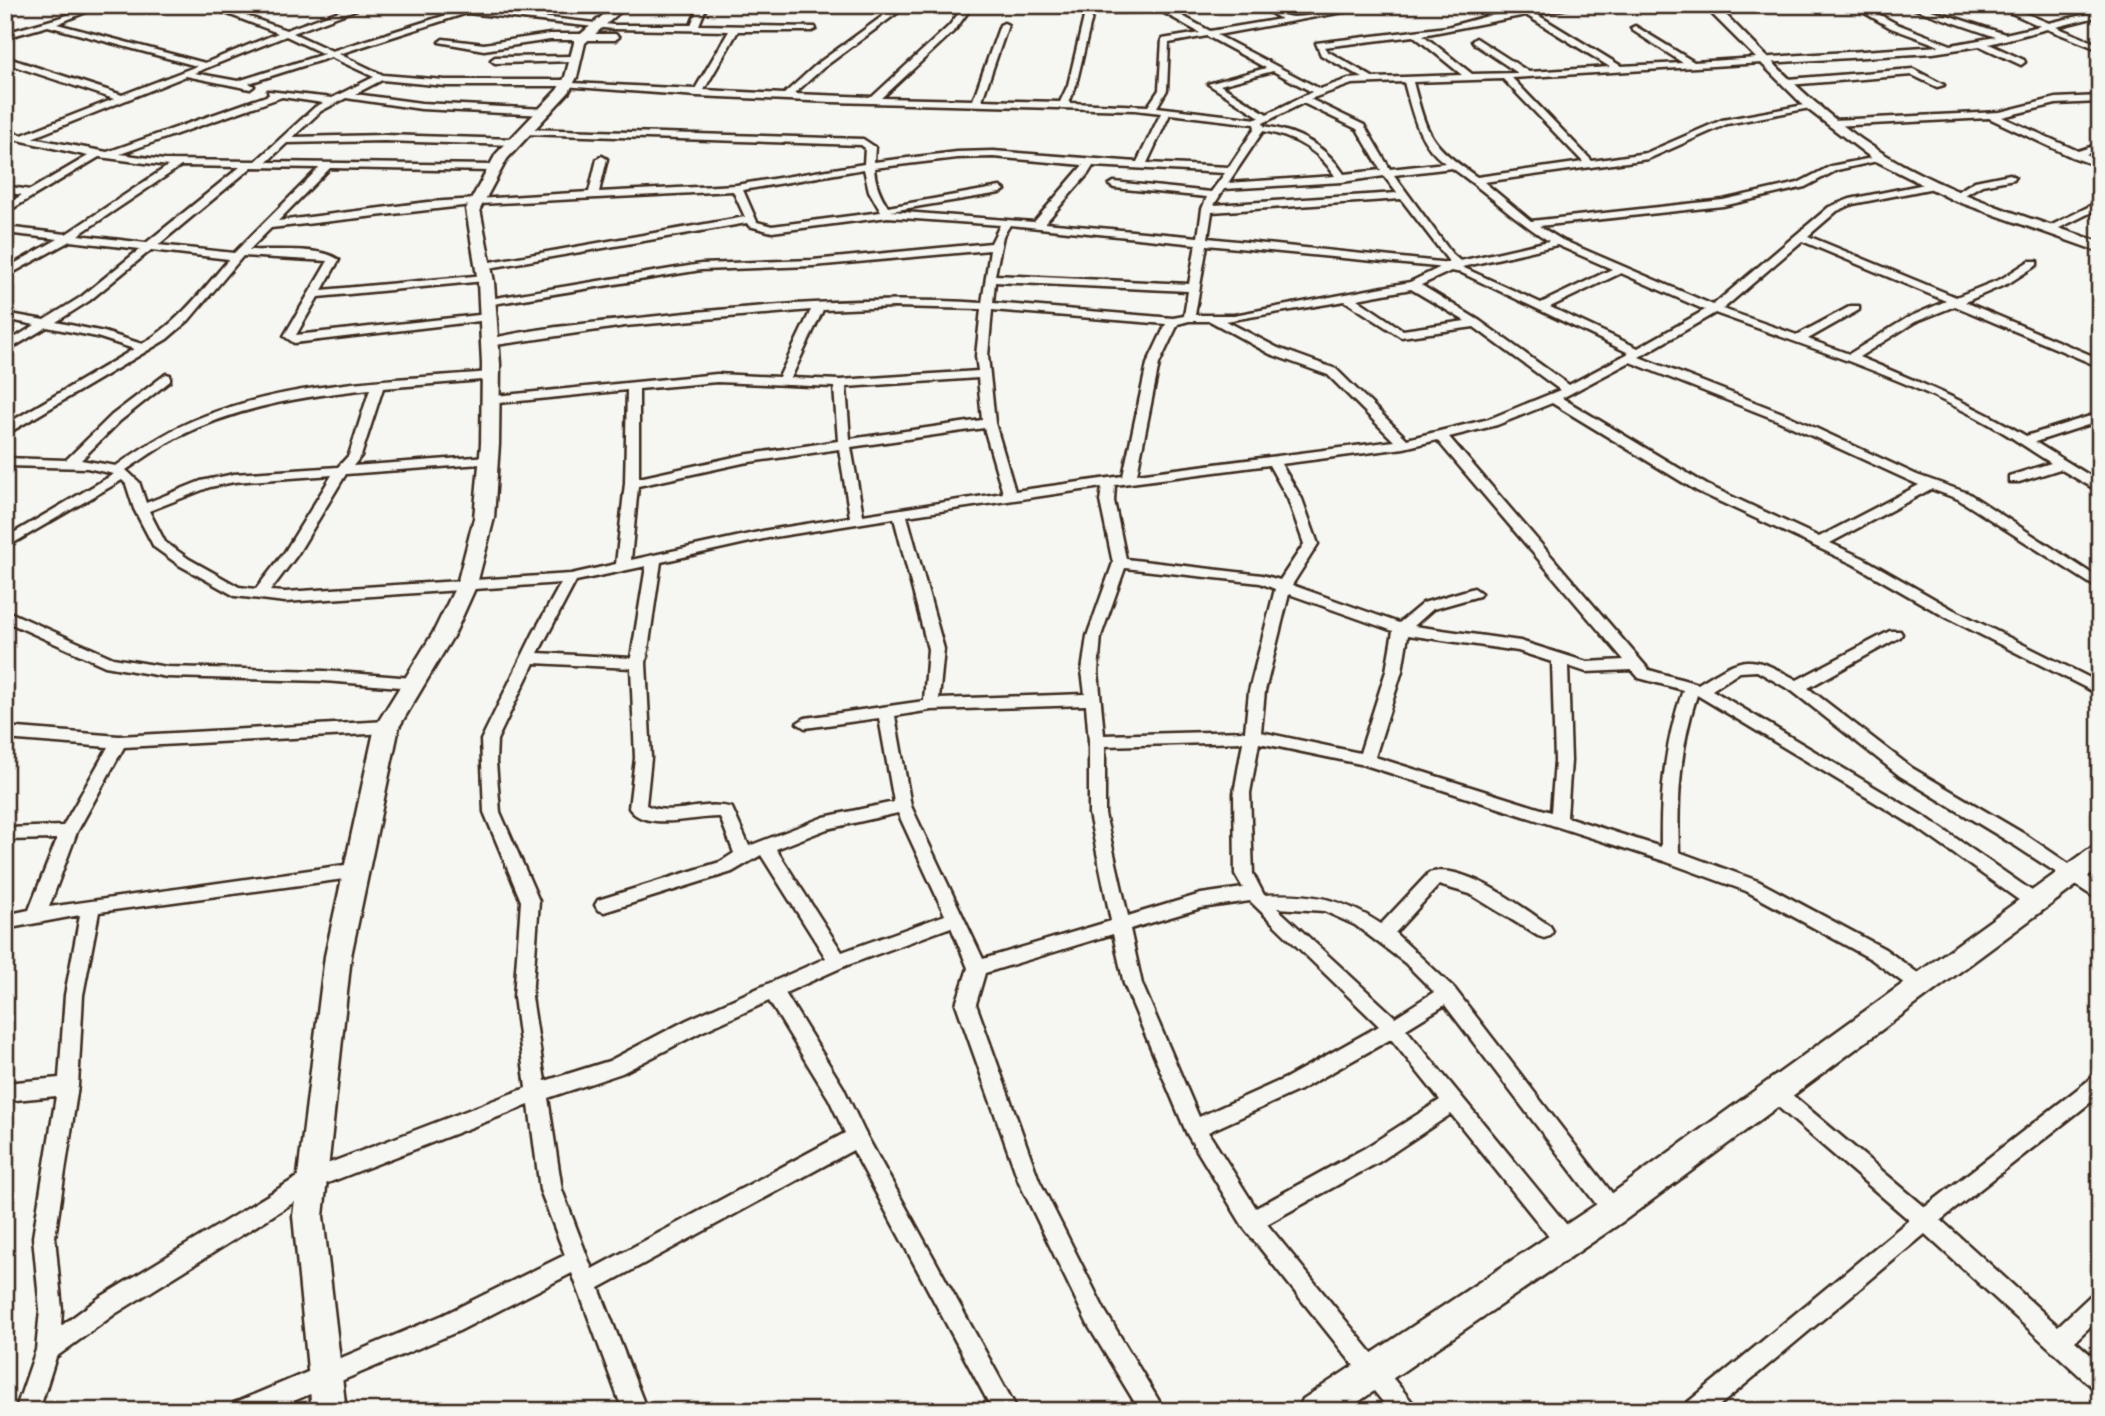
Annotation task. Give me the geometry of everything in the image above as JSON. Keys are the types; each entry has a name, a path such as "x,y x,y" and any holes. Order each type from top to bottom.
{"street":[{"path":"5,36 99,5"},
{"path":"208,5 286,33 382,77 445,83 568,84 786,97 1064,103 1151,108 1261,122"},
{"path":"221,10 237,5"},
{"path":"5,145 121,97 187,74 361,5"},
{"path":"241,83 482,5"},
{"path":"329,1411 308,1216 338,957 359,870 387,727 444,633 467,584 484,518 489,460 489,342 484,272 473,217 493,168 546,112 568,84 576,47 622,5"},
{"path":"694,28 704,5"},
{"path":"786,97 820,66 904,5"},
{"path":"875,100 952,28 969,5"},
{"path":"977,5 1090,11 1158,7 1318,92"},
{"path":"1261,5 1291,21"},
{"path":"1151,108 1163,90 1165,41 1378,5"},
{"path":"1371,79 1324,52 1319,45 1416,33 1527,12 1581,5"},
{"path":"1709,5 1833,123 1879,158 1957,195 2100,247"},
{"path":"1856,5 1894,26 1953,48"},
{"path":"1907,5 2005,37"},
{"path":"1998,5 2100,48"},
{"path":"2074,5 2082,15"},
{"path":"468,11 592,32 663,38"},
{"path":"1064,103 1072,85 1090,11"},
{"path":"1527,12 1619,69"},
{"path":"1189,318 1200,241 1208,209 1217,191 1233,170 1261,122 1318,92 1351,81 1371,79 1471,78 1767,62 1953,48 2005,37 2082,15 2099,14"},
{"path":"48,24 204,65"},
{"path":"977,101 1004,25"},
{"path":"443,42 484,47 592,32 694,28 812,29"},
{"path":"697,93 735,28"},
{"path":"1635,28 1693,65"},
{"path":"1416,33 1471,78"},
{"path":"1476,41 1526,74"},
{"path":"1981,43 2021,62"},
{"path":"495,60 574,59"},
{"path":"5,60 121,97"},
{"path":"1275,68 1212,84 1261,122 1332,160 1342,178"},
{"path":"1788,82 1913,72 1940,85"},
{"path":"187,74 241,83 279,95 331,101"},
{"path":"1504,76 1591,164"},
{"path":"5,349 47,324 151,246 286,140 331,101 382,77"},
{"path":"1408,79 1421,128 1438,154 1529,224 1558,242 1713,309 1850,358 1942,396 2024,441 2100,488"},
{"path":"5,210 101,155 279,95"},
{"path":"343,95 421,106 546,112"},
{"path":"1302,99 1361,127 1388,174 1455,266"},
{"path":"1833,123 1992,116 2061,100 2100,99"},
{"path":"1475,180 1618,162 1666,150 1725,122 1815,106"},
{"path":"1141,165 1167,111"},
{"path":"1992,116 2100,164"},
{"path":"5,134 101,155 179,163 493,168"},
{"path":"286,140 521,137 863,142 870,147 867,166 873,192 886,212"},
{"path":"2075,155 2100,146"},
{"path":"268,225 428,205 736,188 929,157 993,154 1089,163 1233,170"},
{"path":"1529,224 1723,203 1801,185 1834,168 1879,158"},
{"path":"593,195 602,159"},
{"path":"5,274 66,239 179,163"},
{"path":"1037,225 1085,172 1089,163"},
{"path":"1114,185 1217,191 1454,165"},
{"path":"5,430 144,349 185,318 238,255 326,167"},
{"path":"1957,195 1979,183 2010,177"},
{"path":"5,462 70,463 120,472 132,482 141,509 159,544 235,590 259,595 285,597 571,578 757,537 1010,495 1274,463 1404,444 1493,422 1553,398 1634,356 1713,309 1833,209 1850,202 1935,185"},
{"path":"736,188 742,194 750,219 760,228 772,229 886,212 1000,190"},
{"path":"5,189 33,194"},
{"path":"1208,209 1404,196"},
{"path":"2049,229 2100,204"},
{"path":"886,212 1455,266 1634,356 1781,417 1929,485 1964,496 2100,586"},
{"path":"314,294 484,272 750,219"},
{"path":"1007,222 996,246 990,278 982,356 989,423 1010,495"},
{"path":"5,230 66,239 238,255 331,258 334,260 291,338 487,309 701,267 813,263 996,246"},
{"path":"1800,236 1956,300 2000,323 2100,363"},
{"path":"489,342 644,320 876,305 988,308 1173,321 1189,318 1215,320 1413,285 1455,266 1558,242"},
{"path":"1850,358 1901,326 2005,281 2032,263"},
{"path":"1541,307 1622,269"},
{"path":"990,278 1193,288"},
{"path":"1413,285 1476,323 1568,390"},
{"path":"1345,296 1401,334 1476,323"},
{"path":"783,382 818,308"},
{"path":"1799,339 1855,308"},
{"path":"5,316 100,334 144,349"},
{"path":"1215,320 1274,351 1332,372 1404,444"},
{"path":"1129,480 1153,364 1173,321"},
{"path":"489,400 717,378 840,384 985,374"},
{"path":"5,544 120,472 170,436 231,411 300,394 490,376"},
{"path":"70,463 116,418 166,378"},
{"path":"840,384 844,442 857,521"},
{"path":"623,567 632,483 633,385"},
{"path":"259,595 290,555 341,471 355,456 377,386"},
{"path":"1553,398 1702,488 1819,543 2100,690"},
{"path":"2024,441 2100,417"},
{"path":"632,483 743,458 989,423"},
{"path":"1441,436 1633,665 1654,679 1695,690 1923,822 2036,903"},
{"path":"141,509 220,480 489,460"},
{"path":"1274,463 1295,499 1311,544 1283,587 1257,691 1253,736 1242,793 1244,874 1256,898 1394,1028 1452,1104 1567,1242"},
{"path":"2014,479 2061,464"},
{"path":"1109,483 1107,501 1120,563 1094,636 1090,671 1097,741 1097,814 1133,984 1194,1128 1252,1222 1405,1411"},
{"path":"1819,543 1929,485"},
{"path":"900,513 936,649 931,705"},
{"path":"654,559 638,663 643,758 637,808 646,813 660,814 726,812 744,855"},
{"path":"1120,563 1262,579 1401,629 1520,646 1586,667 1633,665"},
{"path":"571,578 528,658 489,740 488,762 492,811 530,901 523,997 551,1190 584,1284 635,1411"},
{"path":"1366,760 1394,671 1401,629 1428,606 1474,593"},
{"path":"5,615 110,662 167,672 324,676 413,683"},
{"path":"1797,687 1895,634"},
{"path":"528,658 638,663"},
{"path":"1558,822 1565,755 1559,711 1560,658"},
{"path":"1670,856 1668,784 1674,740 1695,690 1737,667 1752,664 1797,687 1906,772 2100,894"},
{"path":"805,723 931,705 1093,699"},
{"path":"886,712 902,806 977,968 966,1004 1029,1182 1097,1319 1153,1411"},
{"path":"5,733 119,741 387,727"},
{"path":"1097,741 1253,736 1366,760 1670,856 1767,892 1878,954 1923,987"},
{"path":"37,914 68,832 119,741"},
{"path":"604,905 704,875 744,855 824,823 902,806"},
{"path":"5,834 68,832"},
{"path":"766,848 838,961"},
{"path":"1314,1411 1614,1210 1777,1094 2100,855"},
{"path":"5,922 91,906 359,870"},
{"path":"1381,936 1434,878 1448,877 1506,905 1544,931"},
{"path":"977,968 1201,901 1256,898 1331,906 1359,920 1381,936 1447,993 1614,1210"},
{"path":"27,1411 47,1350 51,1310 44,1237 68,1086 74,995 91,906"},
{"path":"47,1350 107,1306 313,1179 536,1093 615,1066 694,1026 838,961 956,918"},
{"path":"774,992 836,1093 857,1137 1006,1411"},
{"path":"1194,1128 1287,1090 1394,1028 1447,993"},
{"path":"1695,1411 1925,1220 2100,1083"},
{"path":"5,1092 68,1086"},
{"path":"1777,1094 1925,1220 2100,1379"},
{"path":"1252,1222 1372,1155 1452,1104"},
{"path":"584,1284 857,1137"},
{"path":"242,1411 451,1323 576,1260"},
{"path":"2057,1342 2100,1302"}]}
